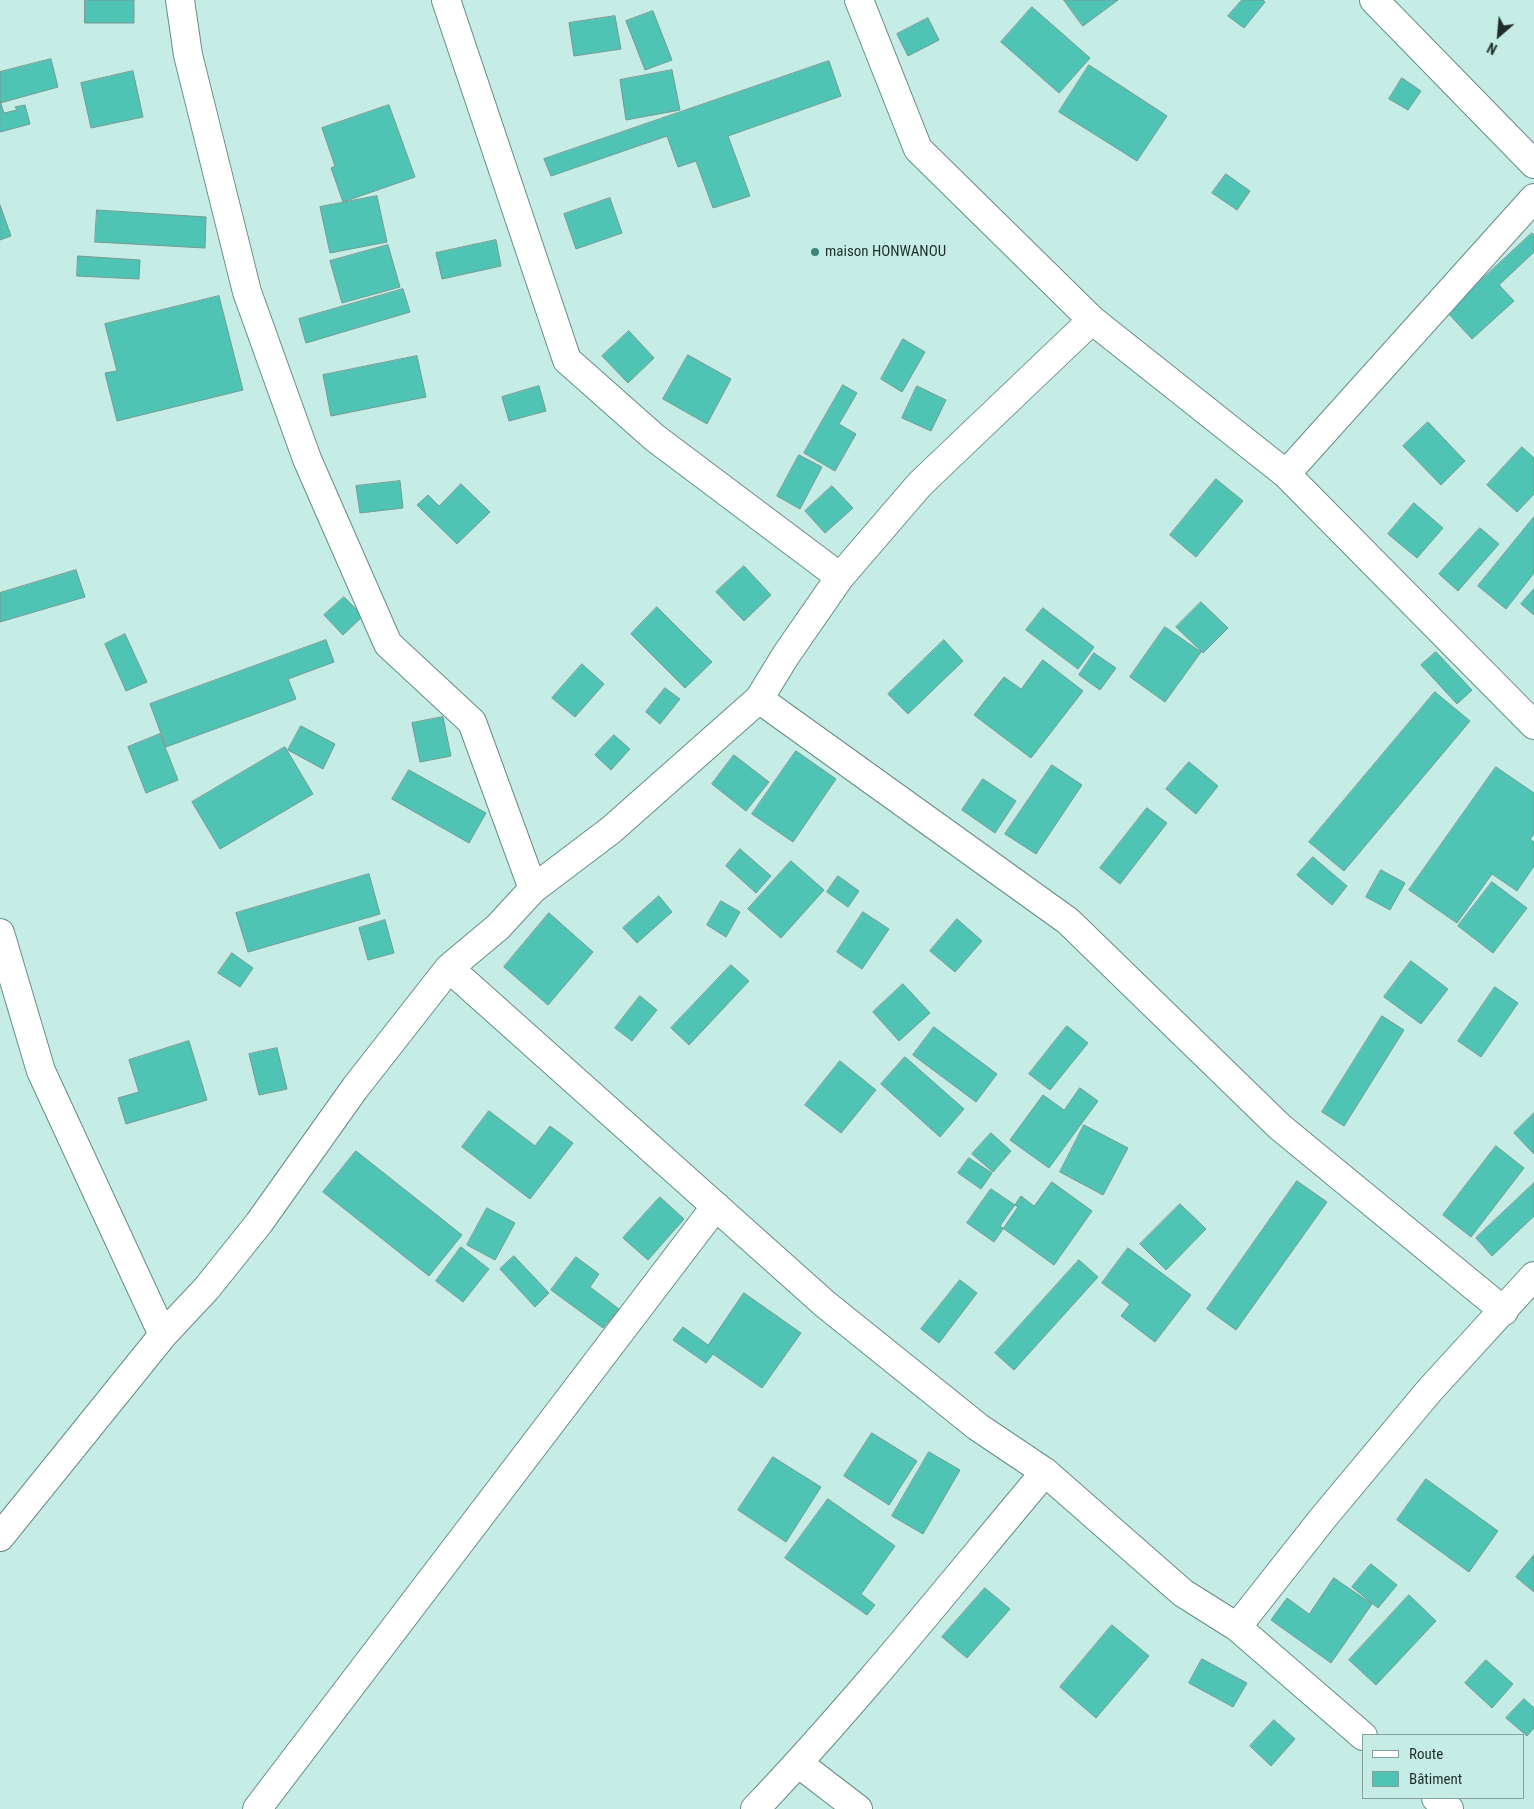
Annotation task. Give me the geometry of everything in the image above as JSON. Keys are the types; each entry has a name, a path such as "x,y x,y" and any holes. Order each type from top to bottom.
{"street":[{"path":"180,0 188,55 247,292 307,459 388,644 472,722 533,889"},
{"path":"446,0 567,360 655,438 840,577"},
{"path":"858,0 918,149 1092,320 1286,474 1534,725"},
{"path":"1374,0 1534,164"},
{"path":"1286,474 1534,198"},
{"path":"0,1537 163,1335 207,1288 259,1223 355,1088 450,968 498,927 533,889 611,830 759,699 840,577 920,484 1092,320"},
{"path":"759,699 1068,921 1280,1127 1504,1310"},
{"path":"0,933 40,1071 163,1335"},
{"path":"450,968 825,1304 978,1427 1045,1472 1183,1593 1237,1628 1362,1735"},
{"path":"257,1809 716,1206"},
{"path":"1237,1628 1323,1518 1423,1398 1534,1276"},
{"path":"755,1809 886,1662 1045,1472"},
{"path":"798,1763 858,1809"},
{"path":"1437,1799 1449,1809"}],"building":[{"path":"85,0 134,0 134,23 85,23"},
{"path":"1064,0 1118,0 1083,26"},
{"path":"1242,0 1263,0 1265,2 1244,28 1228,16"},
{"path":"1032,7 1090,58 1059,93 1001,42"},
{"path":"653,11 672,60 645,70 626,21"},
{"path":"615,16 621,49 574,56 569,23"},
{"path":"928,18 939,40 908,56 897,34"},
{"path":"51,59 58,87 0,103 0,72"},
{"path":"829,61 841,96 728,136 750,196 713,208 696,161 678,167 667,136 551,176 544,159"},
{"path":"1089,65 1167,116 1137,161 1059,112"},
{"path":"672,70 680,110 626,120 620,80"},
{"path":"133,71 143,117 91,128 81,83"},
{"path":"1402,78 1421,91 1408,110 1389,99"},
{"path":"0,101 4,113 17,110 15,107 25,105 30,124 0,132"},
{"path":"389,105 415,177 343,202 331,168 335,166 322,128"},
{"path":"1226,174 1250,191 1237,210 1212,193"},
{"path":"377,196 387,242 330,253 320,207"},
{"path":"610,198 622,233 576,249 564,214"},
{"path":"0,205 11,236 0,240"},
{"path":"97,210 206,217 205,248 95,242"},
{"path":"1532,233 1534,235 1534,252 1499,285 1514,301 1472,339 1447,312"},
{"path":"496,240 501,266 442,279 436,253"},
{"path":"388,245 400,287 342,303 330,261"},
{"path":"78,256 140,260 139,279 77,276"},
{"path":"403,289 410,312 306,343 299,319"},
{"path":"219,296 243,390 117,421 105,373 117,371 105,324"},
{"path":"629,331 654,358 628,383 602,356"},
{"path":"903,339 925,352 902,392 881,379"},
{"path":"688,355 731,379 707,424 663,399"},
{"path":"417,356 426,397 331,416 323,375"},
{"path":"843,385 857,393 839,424 856,434 835,471 804,453"},
{"path":"539,386 546,411 509,421 502,397"},
{"path":"917,386 946,400 931,431 902,418"},
{"path":"1428,422 1465,461 1441,485 1403,446"},
{"path":"1522,447 1534,458 1534,494 1517,512 1487,485"},
{"path":"799,455 822,467 800,509 777,496"},
{"path":"1216,479 1243,501 1196,557 1170,535"},
{"path":"400,481 403,508 360,513 356,486"},
{"path":"461,484 490,512 457,544 417,505 428,495 439,506"},
{"path":"832,486 853,508 825,533 805,511"},
{"path":"1414,503 1443,528 1417,558 1388,534"},
{"path":"1534,517 1534,573 1506,609 1478,586"},
{"path":"1480,528 1499,544 1458,591 1439,574"},
{"path":"744,566 771,595 744,621 716,592"},
{"path":"76,570 85,597 0,622 0,593"},
{"path":"1534,589 1534,615 1521,604"},
{"path":"344,597 363,616 343,635 324,615"},
{"path":"1201,602 1228,628 1203,653 1176,627"},
{"path":"657,607 712,662 685,688 631,634"},
{"path":"1043,608 1094,647 1078,669 1026,630"},
{"path":"1165,627 1201,652 1165,702 1130,677"},
{"path":"125,634 147,682 126,691 105,644"},
{"path":"326,640 334,662 288,679 296,699 166,747 150,704"},
{"path":"944,640 963,661 908,714 888,694"},
{"path":"1436,652 1472,690 1457,704 1421,665"},
{"path":"1094,653 1116,668 1100,690 1079,675"},
{"path":"1043,660 1083,691 1031,758 974,715 1004,677 1021,689"},
{"path":"582,664 604,684 575,717 552,698"},
{"path":"665,688 680,699 660,724 646,712"},
{"path":"1435,692 1470,721 1344,871 1309,842"},
{"path":"443,717 451,756 420,762 412,723"},
{"path":"301,726 335,744 323,769 288,750"},
{"path":"160,734 178,780 146,793 128,747"},
{"path":"614,735 630,749 611,770 595,755"},
{"path":"285,747 313,794 220,849 192,802"},
{"path":"796,751 836,779 793,842 752,814"},
{"path":"734,755 769,782 746,811 712,784"},
{"path":"1189,762 1218,786 1196,814 1166,789"},
{"path":"1052,765 1082,785 1036,854 1005,834"},
{"path":"1496,767 1534,793 1534,834 1530,839 1534,842 1534,866 1517,891 1492,874 1457,923 1409,890"},
{"path":"409,770 486,813 469,843 392,799"},
{"path":"983,779 1016,801 995,833 962,810"},
{"path":"1147,808 1167,823 1120,884 1100,868"},
{"path":"740,849 771,876 756,893 726,866"},
{"path":"1313,857 1347,886 1332,905 1297,875"},
{"path":"791,861 824,890 781,938 748,909"},
{"path":"1381,870 1405,883 1390,910 1366,897"},
{"path":"369,874 380,914 248,952 236,913"},
{"path":"838,876 859,891 848,907 827,892"},
{"path":"1492,882 1527,908 1493,953 1458,926"},
{"path":"659,896 672,912 637,943 623,928"},
{"path":"721,901 740,912 726,937 707,925"},
{"path":"863,912 889,929 862,969 837,952"},
{"path":"549,913 593,952 548,1005 504,967"},
{"path":"957,919 982,941 955,972 930,951"},
{"path":"385,920 394,953 368,960 359,928"},
{"path":"232,953 253,968 240,987 218,973"},
{"path":"1411,961 1448,989 1421,1024 1384,997"},
{"path":"731,965 749,981 689,1045 671,1028"},
{"path":"903,984 930,1013 899,1041 873,1012"},
{"path":"1495,987 1518,1003 1481,1057 1458,1041"},
{"path":"640,996 657,1010 632,1041 615,1028"},
{"path":"1382,1016 1404,1030 1344,1126 1322,1112"},
{"path":"1067,1026 1088,1043 1050,1090 1029,1074"},
{"path":"934,1027 997,1074 976,1102 913,1055"},
{"path":"189,1041 207,1100 126,1124 118,1098 139,1092 129,1060"},
{"path":"277,1048 287,1089 259,1095 249,1054"},
{"path":"905,1057 964,1109 940,1137 881,1084"},
{"path":"840,1061 876,1090 841,1133 805,1105"},
{"path":"1080,1088 1098,1101 1049,1168 1010,1140 1043,1095 1064,1110"},
{"path":"489,1111 535,1146 550,1126 573,1143 530,1199 462,1147"},
{"path":"1534,1113 1534,1154 1514,1133"},
{"path":"1084,1125 1128,1148 1103,1195 1060,1172"},
{"path":"991,1133 1011,1151 993,1172 972,1154"},
{"path":"1496,1146 1524,1168 1471,1237 1443,1215"},
{"path":"356,1151 462,1235 429,1276 323,1192"},
{"path":"969,1158 992,1173 981,1189 958,1173"},
{"path":"1297,1181 1327,1202 1236,1330 1207,1309"},
{"path":"1052,1182 1092,1211 1054,1265 1000,1226 1021,1196 1034,1206"},
{"path":"1534,1183 1534,1216 1492,1256 1476,1238"},
{"path":"991,1189 1018,1207 994,1242 967,1223"},
{"path":"660,1197 684,1219 648,1260 623,1238"},
{"path":"1180,1204 1206,1229 1166,1270 1140,1244"},
{"path":"487,1208 515,1223 495,1260 467,1245"},
{"path":"461,1247 489,1269 463,1302 436,1281"},
{"path":"1128,1248 1191,1295 1155,1342 1121,1316 1130,1304 1102,1283"},
{"path":"514,1256 549,1293 535,1307 500,1269"},
{"path":"576,1257 599,1274 590,1287 619,1309 603,1328 551,1290"},
{"path":"1079,1260 1098,1277 1014,1370 995,1353"},
{"path":"960,1280 977,1293 939,1343 921,1329"},
{"path":"744,1293 801,1333 762,1388 713,1354 706,1363 673,1340 683,1327 708,1345"},
{"path":"872,1433 917,1461 889,1505 844,1476"},
{"path":"929,1452 960,1470 923,1534 892,1516"},
{"path":"773,1457 821,1487 786,1542 738,1510"},
{"path":"1426,1479 1498,1531 1469,1572 1397,1520"},
{"path":"828,1499 895,1546 861,1594 875,1605 867,1615 785,1558"},
{"path":"1534,1555 1534,1592 1516,1577"},
{"path":"1371,1564 1397,1585 1378,1608 1352,1587"},
{"path":"1334,1578 1372,1604 1331,1663 1271,1620 1287,1598 1309,1614"},
{"path":"985,1588 1010,1609 967,1658 942,1637"},
{"path":"1409,1595 1436,1621 1376,1685 1349,1660"},
{"path":"1112,1625 1149,1656 1096,1718 1060,1687"},
{"path":"1202,1659 1247,1683 1233,1707 1189,1683"},
{"path":"1486,1660 1513,1684 1492,1708 1465,1683"},
{"path":"1524,1699 1534,1708 1534,1728 1527,1736 1506,1718"},
{"path":"1274,1720 1295,1739 1271,1766 1250,1746"}],"place":[{"name":"maison HONWANOU","path":"815,252"}]}
